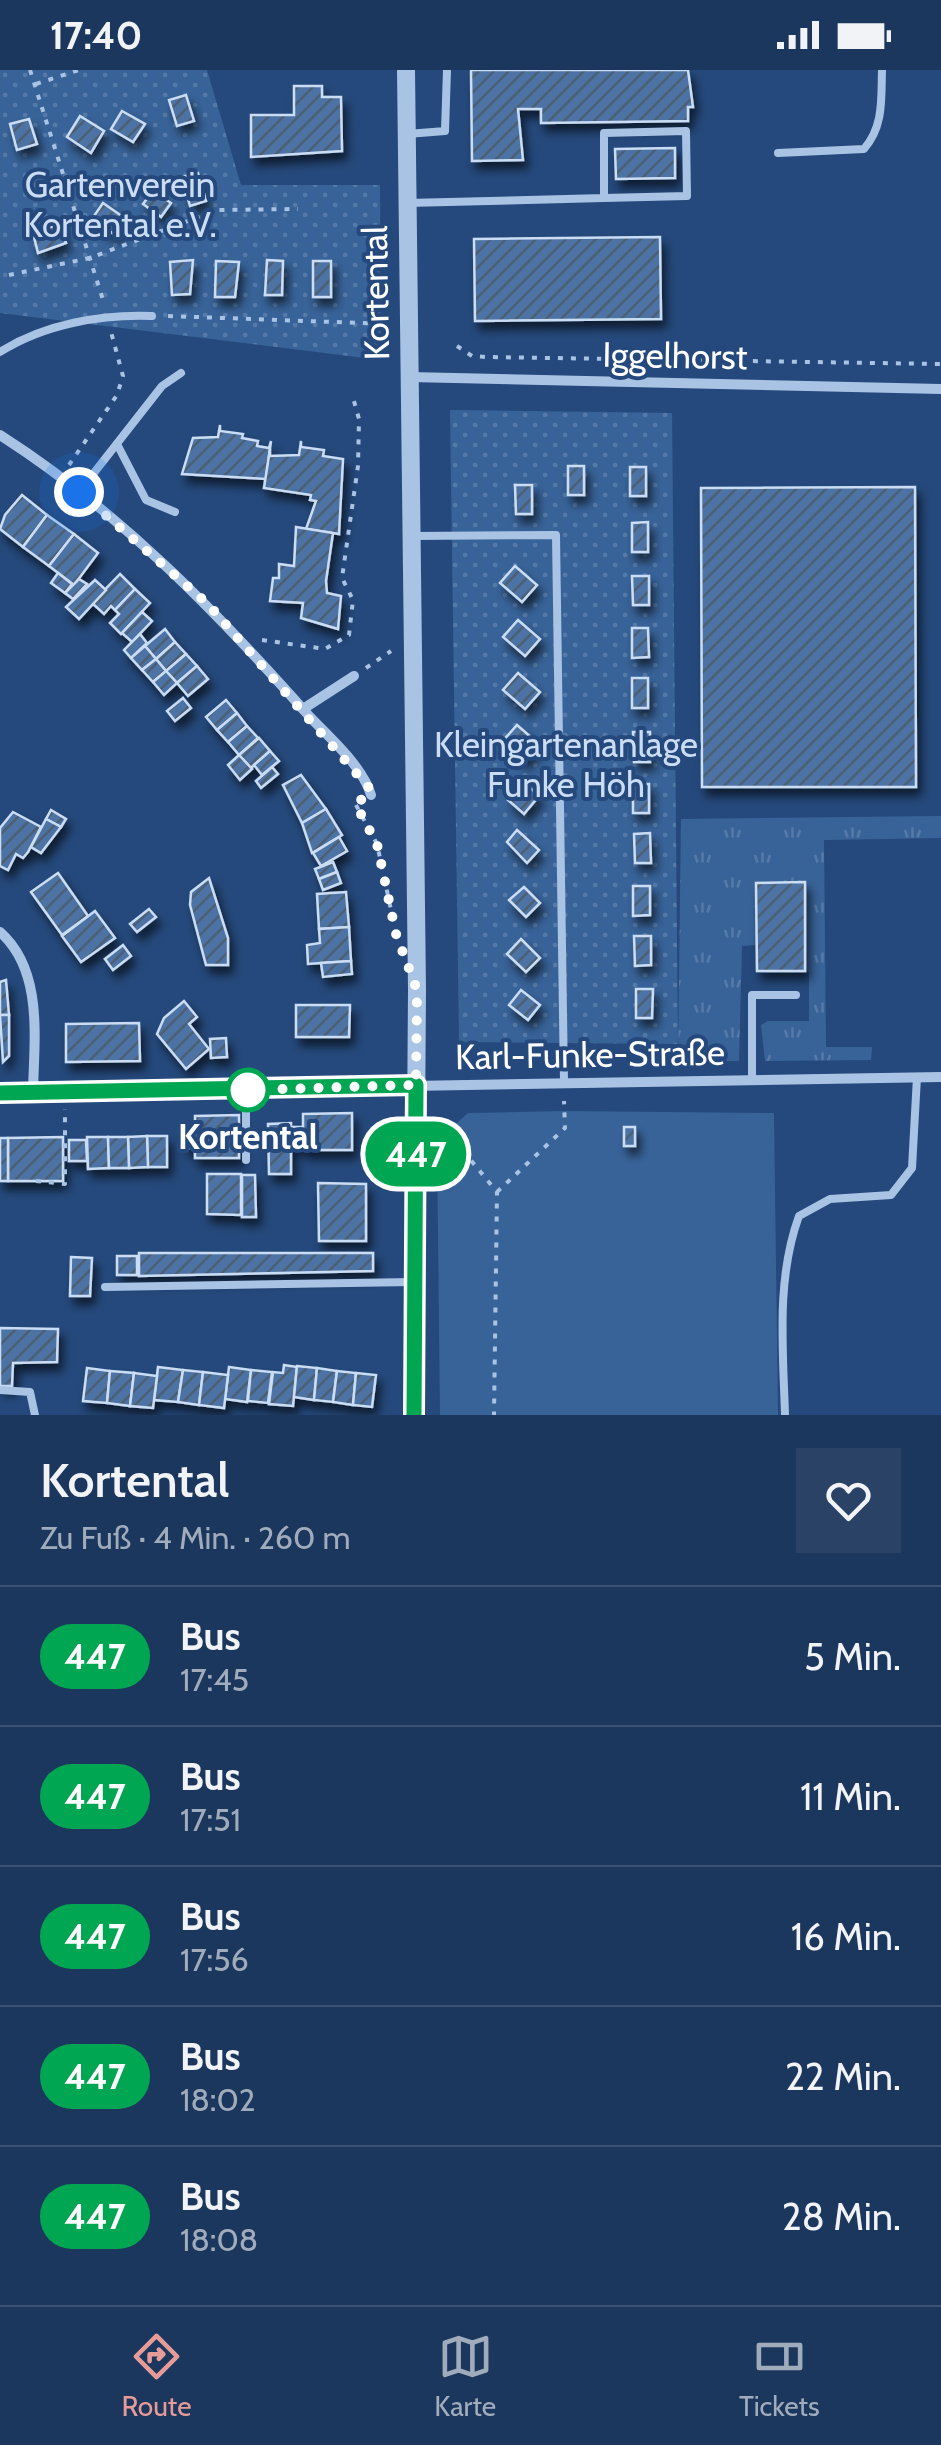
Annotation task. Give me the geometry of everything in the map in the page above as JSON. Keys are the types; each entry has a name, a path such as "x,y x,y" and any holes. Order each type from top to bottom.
{"street":[{"name":"Kortental","path":"406,70 416,1085 414,1415"},
{"name":"Iggelhorst","path":"409,377 941,388"},
{"path":"0,435 79,492 182,580 344,755 371,794"},
{"path":"303,709 354,676"},
{"path":"0,932 24,966 30,988 33,1092"},
{"name":"Karl-Funke-Straße","path":"0,1093 941,1076"}],"lane":[{"path":"406,134 445,131 447,70"},
{"path":"778,152 864,150 874,137 881,116 882,70"},
{"path":"407,203 687,196 686,131 604,134 604,198"},
{"path":"0,352 16,342 107,314 152,316"},
{"path":"79,492 162,386 182,374"},
{"path":"117,444 146,500 175,512"},
{"path":"410,536 556,535 564,1082"},
{"path":"752,1080 752,995 796,995"},
{"path":"785,1415 785,1284 788,1248 798,1216 830,1199 890,1195 912,1168 917,1077"},
{"path":"246,1090 246,1160"},
{"path":"105,1287 414,1282"},
{"path":"0,1390 30,1392 35,1415"}],"path":[{"path":"30,70 124,376 117,395 60,477"},
{"path":"34,85 79,70"},
{"path":"9,275 90,258 217,210 298,209"},
{"path":"152,316 408,325"},
{"path":"458,346 472,356 484,358 941,364"},
{"path":"236,636 325,650 349,635 353,600 342,578 358,466 359,419 352,394"},
{"path":"354,676 412,636"},
{"path":"371,794 356,805 377,844 396,934"},
{"path":"497,1192 564,1128 564,1082"},
{"path":"36,1181 65,1184 65,1116"},
{"path":"416,1146 469,1158 497,1192 494,1415"}],"green space":[{"name":"Gartenverein Kortental e.V.","path":"0,70 207,70 241,185 380,185 381,360 0,313"},
{"name":"Kleingartenanlage Funke Höh","path":"450,410 672,413 678,1044 459,1042"},
{"path":"941,816 941,838 824,840 826,1047 872,1047 871,1060 765,1061 761,1025 768,1021 809,1021 805,883 757,883 756,945 742,946 739,1061 678,1062 681,819"},
{"path":"468,1113 774,1113 778,1415 440,1415 437,1141"}],"building":[{"path":"471,70 688,70 693,107 688,107 688,121 541,123 541,109 518,109 523,160 472,161"},
{"path":"294,86 322,86 322,97 341,97 342,151 251,157 251,115 294,115"},
{"path":"186,95 194,121 177,126 169,100"},
{"path":"122,111 145,124 133,142 111,129"},
{"path":"80,116 104,131 91,153 67,137"},
{"path":"29,119 37,144 17,150 10,124"},
{"path":"675,148 675,178 616,179 615,149"},
{"path":"198,173 206,201 190,206 182,177"},
{"path":"153,191 171,203 161,217 143,204"},
{"path":"103,203 126,219 115,235 92,219"},
{"path":"60,224 66,243 38,253 33,233"},
{"path":"660,237 661,319 475,321 474,239"},
{"path":"193,260 190,294 172,295 170,262"},
{"path":"267,260 283,261 282,295 265,295"},
{"path":"216,261 239,262 235,297 215,297"},
{"path":"313,261 331,261 331,297 313,297"},
{"path":"220,425 220,431 243,434 242,438 258,441 257,446 269,448 271,441 266,479 182,474 193,438 218,437"},
{"path":"301,441 301,447 324,450 323,456 343,459 339,534 306,529 316,501 310,500 311,495 264,488 270,449 270,456 299,455"},
{"path":"568,466 584,466 584,495 568,495"},
{"path":"630,467 646,467 646,496 630,496"},
{"path":"515,485 532,485 532,514 516,514"},
{"path":"915,487 916,787 702,787 701,488"},
{"path":"22,495 47,515 23,547 0,529 5,515"},
{"path":"47,515 74,534 49,566 23,547"},
{"path":"648,522 648,552 632,552 632,523"},
{"path":"296,527 333,533 326,581 327,593 341,596 338,629 301,618 303,603 270,601 273,578 279,578 279,564 294,566"},
{"path":"74,534 98,553 74,585 49,566"},
{"path":"515,566 537,585 522,602 500,583"},
{"path":"58,573 72,584 65,593 51,583"},
{"path":"120,574 135,589 115,610 111,606 104,614 92,603"},
{"path":"632,576 649,576 649,605 633,605"},
{"path":"79,579 87,584 73,599 65,593"},
{"path":"95,580 106,590 79,619 66,607"},
{"path":"135,589 150,603 121,634 110,623 119,614 115,610"},
{"path":"142,612 152,621 132,642 122,633"},
{"path":"518,620 540,639 525,656 503,637"},
{"path":"632,628 648,628 649,657 632,658"},
{"path":"165,629 175,642 156,659 145,646"},
{"path":"140,634 147,643 131,658 124,650"},
{"path":"175,642 186,654 166,671 156,659"},
{"path":"145,646 156,659 142,670 131,658"},
{"path":"186,654 197,666 177,683 166,671"},
{"path":"156,659 166,671 153,682 142,670"},
{"path":"197,666 208,679 188,696 177,683"},
{"path":"166,671 177,683 164,695 153,682"},
{"path":"518,673 540,692 525,709 503,690"},
{"path":"632,678 648,678 648,708 632,708"},
{"path":"183,698 191,708 175,721 167,711"},
{"path":"226,700 237,713 217,730 206,717"},
{"path":"237,713 247,726 228,742 217,730"},
{"path":"517,725 539,744 524,761 502,742"},
{"path":"247,726 258,738 239,755 228,742"},
{"path":"633,732 650,732 650,762 634,762"},
{"path":"259,738 270,751 251,768 239,755"},
{"path":"270,751 279,761 262,775 254,765"},
{"path":"239,755 252,769 240,780 228,765"},
{"path":"272,767 278,774 261,788 256,781"},
{"path":"301,775 326,809 302,823 283,785"},
{"path":"516,781 520,786 524,782 539,796 524,814 508,800 514,794 509,789"},
{"path":"633,784 649,784 649,813 633,813"},
{"path":"326,809 342,835 312,853 302,823"},
{"path":"51,810 66,819 61,827 46,819"},
{"path":"13,812 41,827 28,852 23,858 16,854 8,870 0,866 0,828"},
{"path":"46,819 61,827 41,853 31,847"},
{"path":"517,830 539,850 527,863 507,842"},
{"path":"650,833 651,863 635,863 634,834"},
{"path":"339,837 347,851 321,866 313,853"},
{"path":"333,862 337,872 319,879 315,869"},
{"path":"337,872 341,883 323,890 319,879"},
{"path":"58,873 88,916 62,935 31,892"},
{"path":"209,878 228,938 228,965 206,965 190,905 191,892"},
{"path":"805,882 805,971 757,971 756,883"},
{"path":"633,886 650,886 650,915 633,916"},
{"path":"524,887 540,903 526,917 509,900"},
{"path":"346,892 349,927 319,929 317,894"},
{"path":"149,909 156,917 137,932 130,924"},
{"path":"95,911 115,938 81,962 62,936"},
{"path":"349,927 351,961 308,964 307,945 320,943 319,929"},
{"path":"634,936 651,936 651,965 635,966"},
{"path":"521,939 540,958 526,972 507,954"},
{"path":"123,945 131,956 113,970 105,959"},
{"path":"351,961 352,974 323,977 321,963"},
{"path":"6,980 9,1015 0,1015 0,982"},
{"path":"636,989 653,989 652,1018 636,1018"},
{"path":"521,990 540,1005 528,1020 509,1005"},
{"path":"184,1001 197,1017 189,1024 209,1049 186,1069 157,1034 164,1018"},
{"path":"296,1005 350,1005 349,1037 296,1037"},
{"path":"0,1015 9,1015 9,1056 3,1062"},
{"path":"139,1023 140,1061 66,1062 66,1024"},
{"path":"226,1038 227,1057 211,1058 210,1039"},
{"path":"352,1113 352,1150 303,1150 303,1114"},
{"path":"239,1115 239,1158 195,1158 195,1116"},
{"path":"291,1123 291,1174 269,1174 268,1124"},
{"path":"292,1127 301,1127 302,1146 292,1146"},
{"path":"624,1127 635,1127 635,1146 624,1146"},
{"path":"185,1128 194,1128 194,1148 185,1148"},
{"path":"147,1136 167,1136 167,1167 148,1167"},
{"path":"147,1136 148,1167 129,1168 128,1137"},
{"path":"63,1137 63,1181 8,1181 8,1138"},
{"path":"87,1137 108,1137 109,1168 88,1169"},
{"path":"108,1137 128,1137 129,1168 109,1168"},
{"path":"0,1138 8,1138 8,1181 0,1181"},
{"path":"69,1140 86,1140 87,1161 69,1161"},
{"path":"207,1174 241,1174 241,1215 207,1214"},
{"path":"242,1175 255,1175 256,1217 242,1217"},
{"path":"318,1183 366,1184 366,1241 319,1241"},
{"path":"139,1253 373,1253 373,1271 139,1276"},
{"path":"117,1256 137,1256 137,1275 117,1275"},
{"path":"71,1257 92,1258 90,1296 70,1296"},
{"path":"0,1328 58,1329 57,1362 13,1363 12,1386 0,1386"},
{"path":"284,1365 297,1367 293,1406 269,1404 273,1372 283,1373"},
{"path":"297,1366 317,1368 314,1400 294,1397"},
{"path":"158,1367 183,1370 178,1402 154,1400"},
{"path":"229,1367 251,1370 247,1402 225,1399"},
{"path":"87,1368 110,1371 107,1403 83,1401"},
{"path":"317,1368 337,1371 333,1402 314,1400"},
{"path":"183,1370 203,1372 199,1405 178,1402"},
{"path":"251,1370 272,1372 268,1403 248,1401"},
{"path":"110,1371 134,1373 130,1406 107,1403"},
{"path":"337,1371 356,1373 353,1405 333,1402"},
{"path":"203,1372 228,1375 224,1408 199,1405"},
{"path":"134,1373 157,1376 153,1408 130,1406"},
{"path":"356,1373 376,1375 372,1407 353,1405"}],"bus line":[{"name":"447","path":"0,1093 416,1085 414,1415"}],"place":[{"name":"Kortental","path":"248,1090"}],"route":[{"path":"79,492 208,604 371,790 356,805 377,844 396,934 417,990 416,1085 248,1090"}]}
